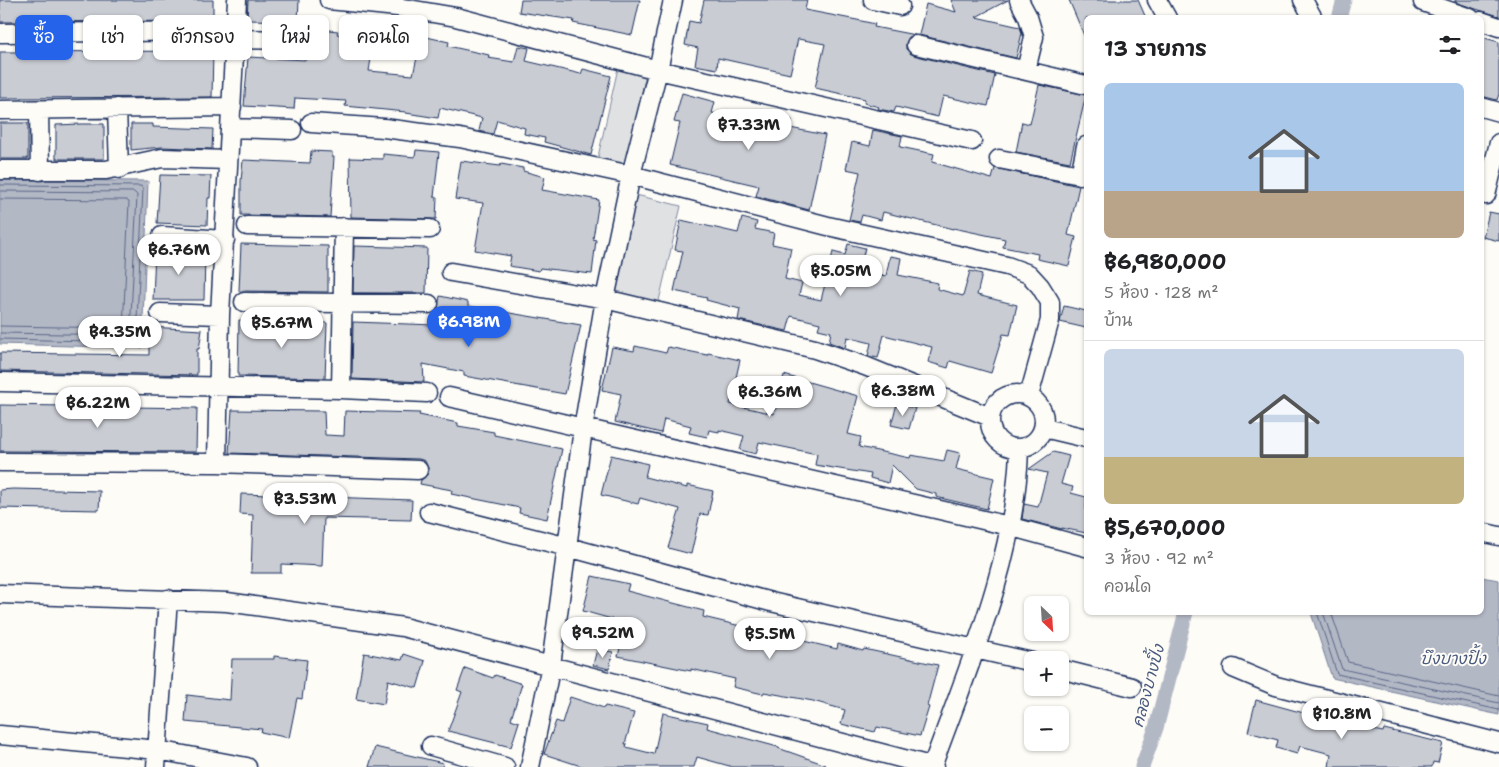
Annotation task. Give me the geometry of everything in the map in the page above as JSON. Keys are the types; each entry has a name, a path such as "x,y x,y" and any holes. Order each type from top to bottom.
{"street":[{"path":"236,0 236,15"},
{"path":"329,0 397,7 456,17 658,70 972,141"},
{"path":"530,767 551,665 583,429 605,299 631,174 658,70 673,0"},
{"path":"874,0 900,6"},
{"path":"1019,0 1028,17 1034,37 1026,70"},
{"path":"1157,0 1165,15"},
{"path":"1303,0 1311,15"},
{"path":"1423,2 1461,15"},
{"path":"1484,22 1499,27"},
{"path":"0,33 153,34"},
{"path":"916,45 1084,84"},
{"path":"217,463 220,315 234,60"},
{"path":"0,110 232,107"},
{"path":"117,108 119,168"},
{"path":"1484,108 1499,112"},
{"path":"39,110 40,171"},
{"path":"311,123 384,128 460,138 631,174 828,226 1008,266 1029,274 1040,286 1050,302 1050,320 1029,396"},
{"path":"230,128 292,130"},
{"path":"1489,195 1499,143"},
{"path":"999,159 1080,175 1084,156"},
{"path":"0,170 106,170 162,158 228,160"},
{"path":"246,226 430,229"},
{"path":"341,389 344,227"},
{"path":"162,236 225,240"},
{"path":"451,272 605,299 814,349 865,366 990,417"},
{"path":"244,302 429,304"},
{"path":"160,313 220,315"},
{"path":"0,382 341,389 427,393"},
{"path":"1012,394 1021,394 1029,396 1042,409 1044,428 1041,436 1035,442 1019,449 1003,445 997,440 992,433 990,417 992,409 1004,397 1012,394"},
{"path":"449,396 583,429 1010,526 1084,545"},
{"path":"1044,428 1084,438"},
{"path":"0,594 227,602 403,627 932,767 976,648 1006,552 1018,472 1019,449"},
{"path":"0,462 217,463 418,470"},
{"path":"429,512 772,602 1024,660"},
{"path":"1484,533 1499,536"},
{"path":"157,759 168,599"},
{"path":"1233,668 1276,686 1499,743"},
{"path":"1069,671 1132,687"},
{"path":"0,735 157,759 247,767"},
{"path":"431,746 505,767"}],"shaded area":[{"path":"618,68 646,74 625,167 597,161"},
{"path":"632,194 681,206 658,305 609,294"}],"water":[{"path":"0,180 148,181 142,348 0,344"},
{"name":"บึงบางปิ้ง","path":"1484,578 1499,580 1499,715 1332,678 1312,615 1484,615"}],"building":[{"path":"0,0 213,0 213,15 153,15 153,21 143,21 143,15 83,15 83,22 73,22 73,15 15,15 15,22 0,22"},
{"path":"248,0 299,0 298,15 262,15 262,20 252,20 252,15 247,15"},
{"path":"521,0 640,0 632,35 573,23 574,20 519,12"},
{"path":"704,0 807,0 805,10 875,24 874,27 915,35 909,37 906,43 906,49 913,55 995,75 988,106 943,96 938,117 896,107 894,112 878,109 879,107 864,103 865,99 815,88 825,44 798,39 790,74 718,58 717,69 695,65 698,48 685,45 689,21 699,23"},
{"path":"951,0 1008,0 976,17 1020,27 1022,33 1016,58 919,35 926,4 956,12"},
{"path":"1069,0 1138,0 1145,15 1084,15 1084,35"},
{"path":"1455,0 1499,0 1499,16 1455,2"},
{"path":"329,30 338,31 339,60 371,60 369,71 413,75 416,60 428,60 428,37 449,42 448,46 489,55 488,58 514,62 518,46 529,48 526,61 581,74 583,69 611,76 591,155 544,142 545,138 524,134 525,128 497,120 493,134 479,131 482,118 440,108 438,118 406,112 345,106 346,101 295,98 294,109 244,106 248,60 252,60 252,57 262,58 262,60 329,60"},
{"path":"1484,38 1499,42 1499,94 1497,100 1484,97"},
{"path":"143,51 153,51 153,60 213,60 212,97 0,98 0,52 15,52 15,60 73,60 73,52 83,52 83,60 143,60"},
{"path":"1039,85 1084,95 1084,103 1070,162 1016,152 1022,122 1030,124"},
{"path":"682,93 715,102 712,113 754,121 756,112 792,120 790,128 825,135 809,210 756,196 759,186 670,165 680,123 674,122"},
{"path":"0,123 28,123 28,159 0,159"},
{"path":"104,124 104,159 56,159 56,125"},
{"path":"131,124 153,124 153,127 213,129 212,149 162,147 131,150"},
{"path":"873,130 902,136 900,147 934,154 932,162 992,179 995,168 1079,186 1068,235 1076,237 1069,266 1037,259 1038,254 1003,247 1005,239 883,212 881,220 862,215 860,222 849,220 860,172 846,169 852,142 870,146"},
{"path":"416,150 439,152 434,197 437,197 436,219 351,217 350,158 383,159 383,154 415,157"},
{"path":"311,151 332,152 332,157 334,157 330,217 241,215 243,160 310,163"},
{"path":"461,161 500,166 501,164 523,168 523,171 545,177 542,190 599,200 593,239 596,240 592,274 540,268 539,271 509,266 511,256 475,250 483,203 455,199"},
{"path":"160,175 211,176 207,225 157,223"},
{"path":"1489,212 1499,214 1499,241 1484,237"},
{"path":"742,218 757,222 755,229 774,233 772,244 791,248 785,279 802,283 799,295 821,300 833,252 845,255 848,244 865,248 859,271 886,276 890,256 901,258 898,275 938,283 937,289 963,296 970,271 982,274 977,295 1017,305 1010,335 1003,334 991,373 950,361 948,368 928,362 932,347 884,335 878,358 868,356 871,343 847,337 845,348 829,342 831,332 818,329 820,323 791,316 787,331 738,320 740,309 706,300 707,298 674,291 683,251 675,250 681,220 738,233"},
{"path":"241,244 328,246 328,292 239,291"},
{"path":"354,246 427,248 426,293 353,293"},
{"path":"155,250 205,253 204,300 153,300"},
{"path":"440,296 468,302 468,306 581,325 565,394 464,376 464,372 423,364 424,382 352,379 353,322 435,325"},
{"path":"1064,306 1084,311 1084,328 1060,322"},
{"path":"239,320 327,323 325,378 238,376"},
{"path":"149,327 202,330 199,349 197,349 197,375 0,371 0,353 149,355"},
{"path":"635,346 666,353 668,347 740,360 730,404 774,414 784,375 858,396 848,434 861,437 859,447 910,458 911,455 944,461 947,450 960,453 956,469 994,478 987,509 936,497 936,494 916,489 892,465 888,483 870,478 871,474 815,465 817,454 759,442 756,454 740,450 744,436 719,430 719,432 709,430 707,437 689,433 691,426 664,419 661,433 615,422 621,394 602,390 612,347 634,351"},
{"path":"897,404 915,408 909,429 891,425"},
{"path":"0,405 197,408 196,452 0,451"},
{"path":"232,410 324,411 325,435 344,436 345,411 420,413 419,415 458,423 458,426 494,432 494,435 562,449 547,519 519,513 520,508 451,494 452,490 420,484 429,470 425,461 419,459 229,453"},
{"path":"1053,452 1069,456 1061,484 1073,487 1071,493 1084,496 1084,533 1022,519 1024,504 1038,507 1047,473 1029,469"},
{"path":"611,455 648,464 645,477 687,488 687,485 713,491 708,515 700,514 691,554 668,548 680,509 640,498 638,504 601,495"},
{"path":"0,490 100,491 99,510 0,508"},
{"path":"241,494 412,500 411,520 324,518 322,566 281,564 281,573 251,573 253,515 240,514"},
{"path":"592,576 629,584 627,591 704,611 703,617 837,649 838,644 863,651 864,649 938,665 927,706 929,707 920,736 877,727 875,732 841,724 845,710 813,701 764,692 763,694 733,687 735,679 618,656 626,623 583,611"},
{"path":"597,649 613,652 609,669 593,665"},
{"path":"364,653 402,660 404,654 425,661 417,688 388,680 384,704 356,699"},
{"path":"274,656 307,660 302,699 297,698 289,738 261,732 262,729 185,722 187,695 230,700 232,659 274,659"},
{"path":"465,668 493,678 495,675 522,684 511,719 519,722 511,747 448,731 462,692 457,690"},
{"path":"570,697 604,708 605,706 634,713 625,744 627,744 626,747 654,754 663,713 708,723 707,728 778,747 826,765 825,767 733,767 697,757 694,767 584,767 544,754 556,721 562,723"},
{"path":"1256,700 1344,724 1383,732 1384,729 1443,743 1438,763 1433,762 1432,767 1329,767 1331,754 1300,746 1297,754 1276,748 1278,740 1248,732"},
{"path":"375,747 443,763 442,767 369,767"}],"waterway":[{"name":"คลองบางปิ้ง","path":"1340,15 1344,0"},
{"name":"คลองบางปิ้ง","path":"1142,767 1156,728 1185,615"}]}
